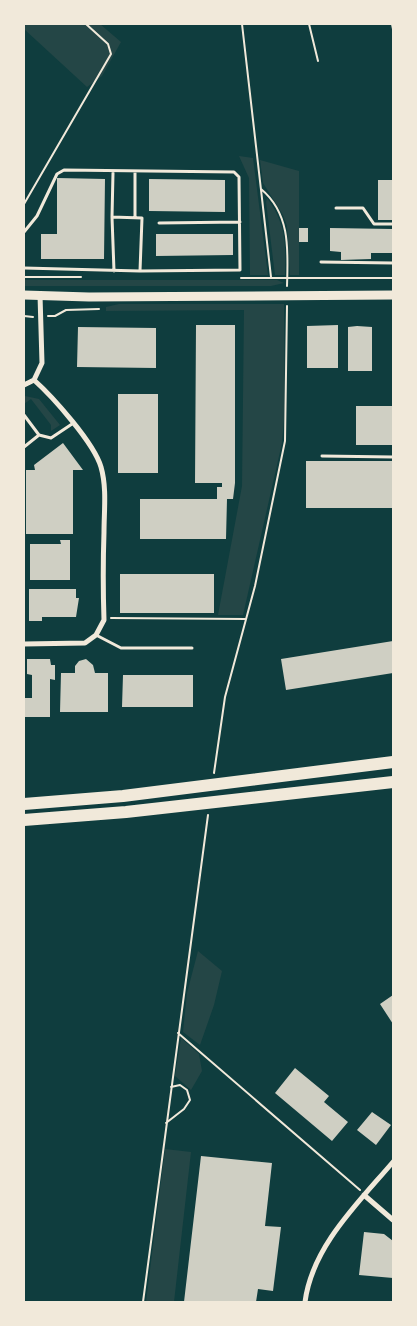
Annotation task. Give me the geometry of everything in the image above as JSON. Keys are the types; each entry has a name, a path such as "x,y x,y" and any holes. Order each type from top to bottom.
{"highway":[{"path":"24,804 123,796 393,762"},
{"path":"24,820 126,812 393,782"}],"main road":[{"path":"24,295 89,297 393,295"}],"street":[{"path":"24,385 34,380 42,363 40,295"},
{"path":"24,644 77,644 85,642 96,635 104,620 103,475 94,452 49,393 34,380"},
{"path":"304,1302 316,1262 364,1195 393,1162"},
{"path":"364,1195 393,1220"}],"lane":[{"path":"24,232 37,216 57,174 64,170 234,172 240,177 240,270 140,271 24,268"},
{"path":"114,172 112,217 114,270"},
{"path":"135,172 135,217"},
{"path":"336,208 363,208 374,224 393,224"},
{"path":"112,217 142,218 140,271"},
{"path":"159,223 240,222"},
{"path":"321,262 393,263"},
{"path":"24,415 39,435 51,438 72,424"},
{"path":"24,446 39,435"},
{"path":"322,456 393,457"},
{"path":"96,635 121,648 192,648"}],"path":[{"path":"24,204 111,54 108,44 86,24"},
{"path":"242,24 271,277 393,278"},
{"path":"308,24 318,61"},
{"path":"392,24 393,29"},
{"path":"261,189 269,196 282,217 285,226 287,265"},
{"path":"41,316 55,316 66,310 99,309"},
{"path":"215,767 225,697 266,534 285,441 287,319"},
{"path":"104,620 246,619"},
{"path":"143,1302 205,833"},
{"path":"178,1033 283,1122 364,1195"},
{"path":"166,1123 184,1110 190,1100 187,1090 180,1085 171,1087"}],"shaded area":[{"path":"24,24 100,24 121,42 102,76 87,87 24,29"},
{"path":"239,156 253,158 268,275 250,275 249,178"},
{"path":"260,160 299,171 299,275 290,275 287,226 283,215 263,183"},
{"path":"267,198 278,217 284,234 285,275 275,275"},
{"path":"24,280 277,280 284,283 271,286 24,286"},
{"path":"119,304 284,304 285,408 282,443 243,615 218,615 242,486 244,310 106,311 106,307"},
{"path":"25,396 39,399 60,425 51,431 51,425 31,399 24,404"},
{"path":"198,951 222,971 214,1005 200,1045 183,1032 187,993"},
{"path":"181,1038 199,1054 202,1071 191,1090 175,1076"},
{"path":"165,1149 191,1152 174,1302 146,1302"}],"building":[{"path":"57,178 105,179 104,259 41,259 41,234 57,234"},
{"path":"149,179 225,180 225,212 149,211"},
{"path":"378,180 393,180 393,220 378,220"},
{"path":"299,228 308,228 308,242 299,242"},
{"path":"330,228 393,229 393,253 371,253 371,259 341,260 341,252 330,251"},
{"path":"156,234 233,234 233,255 156,256"},
{"path":"196,325 235,325 235,483 233,499 227,499 226,539 140,539 140,499 217,499 217,487 222,487 222,483 195,483"},
{"path":"338,325 338,368 307,368 307,326"},
{"path":"78,327 156,328 156,368 77,367"},
{"path":"348,327 372,327 372,371 348,371"},
{"path":"118,394 158,394 158,473 118,473"},
{"path":"356,406 393,406 393,445 356,445"},
{"path":"63,443 83,470 73,470 73,534 26,534 26,470 35,470 34,465"},
{"path":"306,461 393,461 393,508 306,508"},
{"path":"60,540 70,540 70,580 30,580 30,544 61,544"},
{"path":"120,574 214,574 214,613 120,613"},
{"path":"29,589 76,589 76,598 79,598 76,617 42,617 42,621 29,621"},
{"path":"393,641 393,673 286,690 281,659"},
{"path":"27,659 50,659 51,665 55,665 55,680 50,679 50,717 24,717 24,698 32,698 32,675 27,674"},
{"path":"86,659 93,665 95,673 108,673 108,712 60,712 61,673 75,673 75,666 79,661"},
{"path":"123,675 193,675 193,707 122,707"},
{"path":"393,995 393,1024 380,1004"},
{"path":"295,1068 329,1096 324,1102 348,1122 332,1141 275,1093"},
{"path":"372,1112 391,1125 376,1145 357,1130"},
{"path":"201,1156 272,1163 265,1226 281,1227 273,1291 258,1289 256,1302 184,1302"},
{"path":"364,1232 384,1234 393,1241 393,1278 359,1275"}]}
